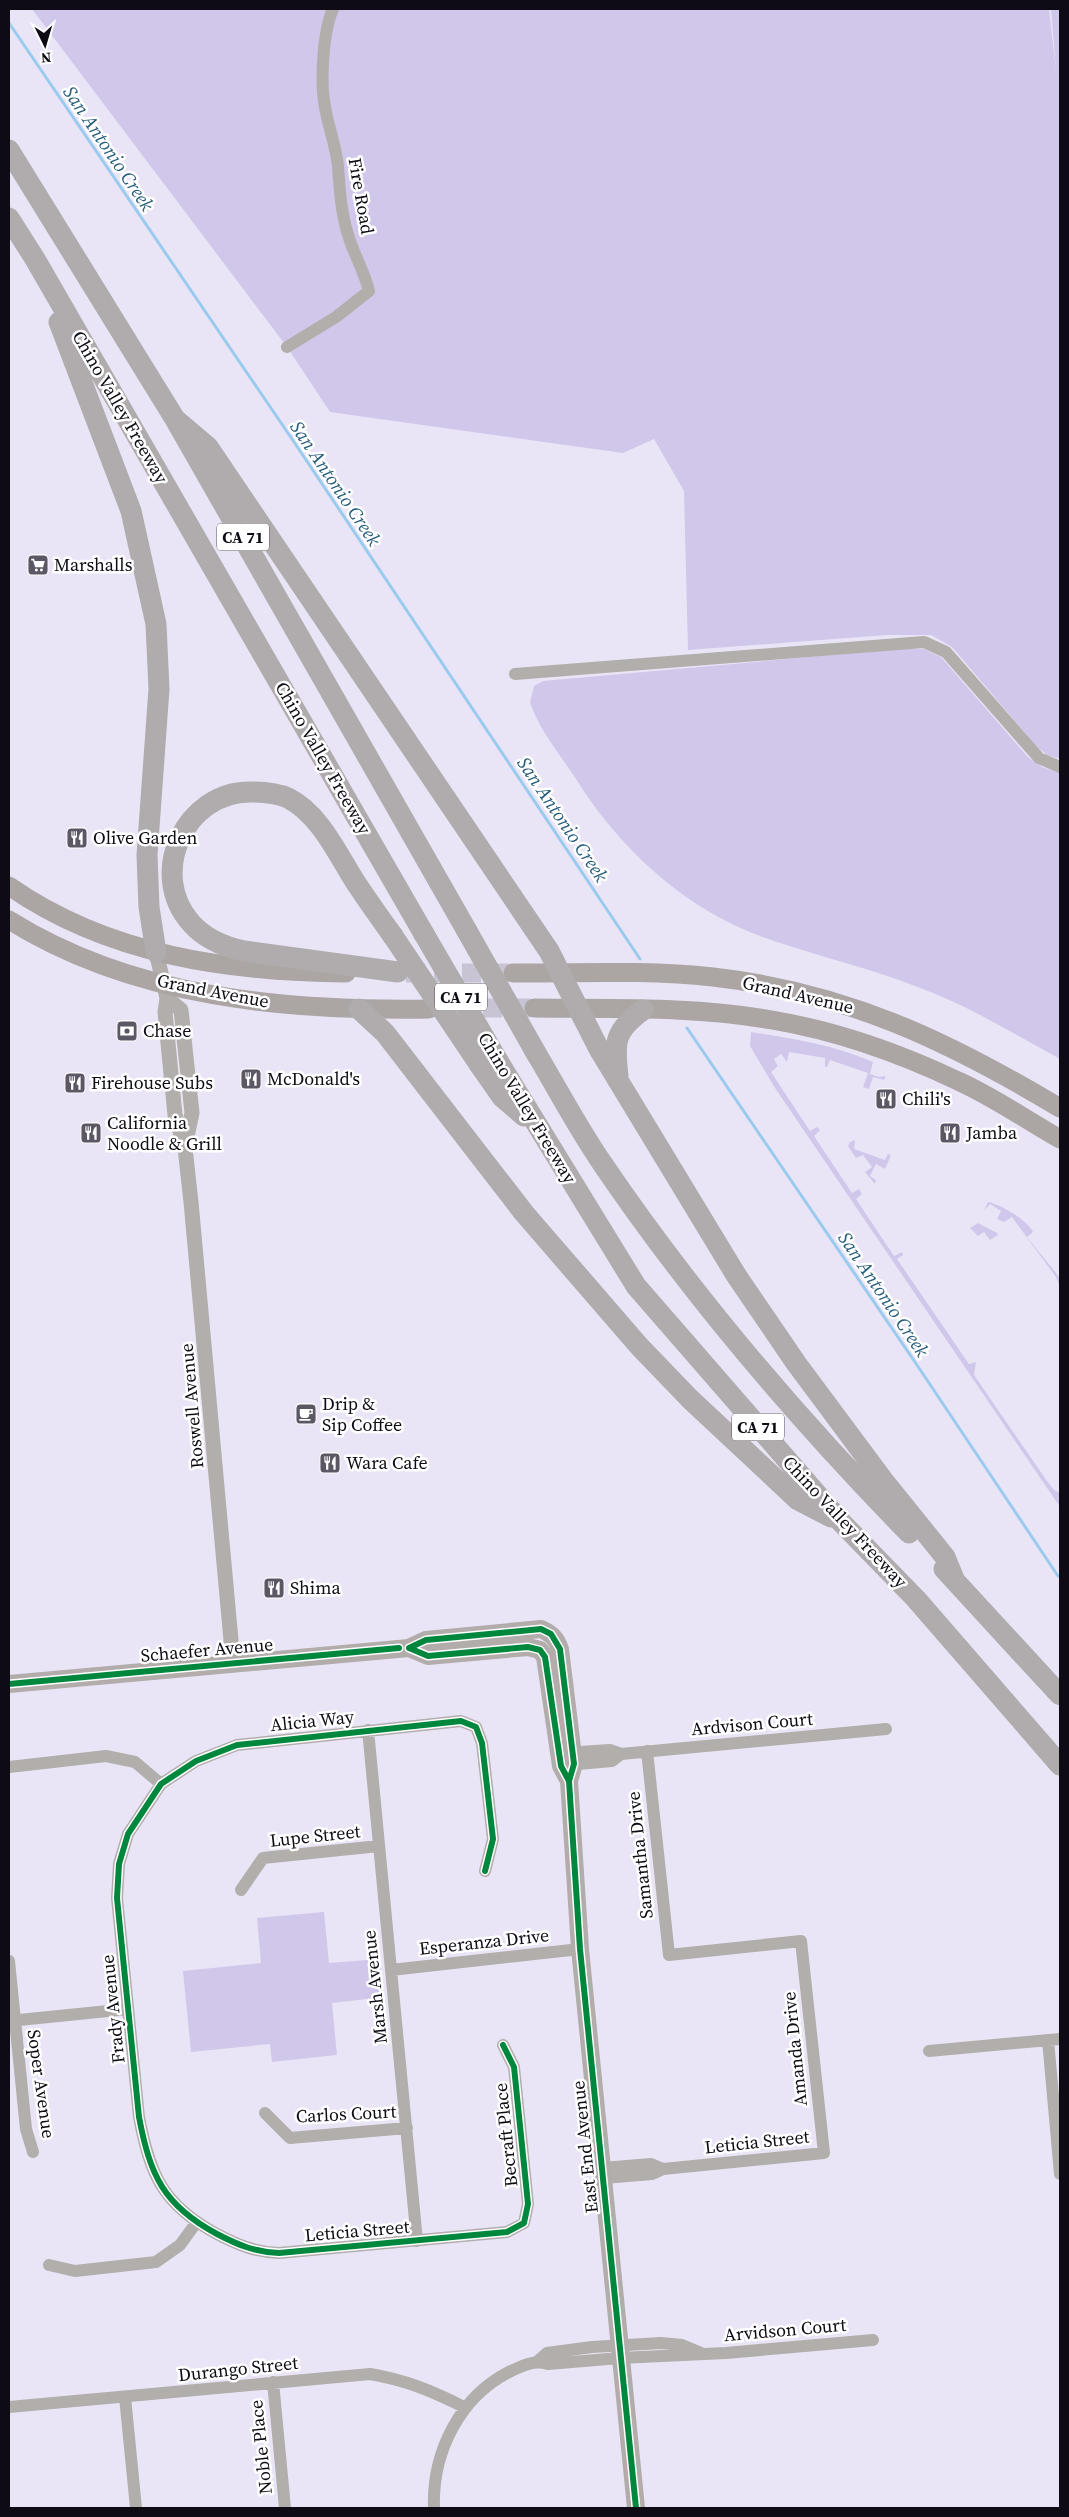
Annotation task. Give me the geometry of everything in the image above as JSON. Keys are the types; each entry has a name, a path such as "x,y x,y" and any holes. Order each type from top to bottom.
{"highway":[{"name":"Chino Valley Freeway","path":"9,150 175,419 536,1053 606,1169 643,1222 744,1350 831,1452 954,1579 1060,1695"},
{"name":"Chino Valley Freeway","path":"9,218 35,259 424,934 488,1062 536,1126 636,1286 842,1523 916,1599 1059,1763"},
{"path":"35,259 132,511 156,624 159,689 147,855 150,908 156,952"},
{"path":"175,419 208,447 549,951 618,1081 736,1275 796,1363 882,1480 945,1557 954,1579"},
{"path":"402,973 244,951 224,946 206,936 192,924 181,909 172,880 173,854 182,832 198,811 224,796 245,792 266,792 288,798 305,810 323,831 393,936 488,1062"},
{"path":"360,1009 385,1033 524,1213 640,1346 690,1399 798,1500 842,1523"},
{"path":"618,1081 616,1048 618,1037 624,1025 643,1010"}],"main road":[{"name":"Grand Avenue","path":"9,886 53,914 93,931 156,952 203,963 244,969 402,973"},
{"name":"Grand Avenue","path":"9,920 71,951 166,991 246,1001 360,1009 429,1009"},
{"name":"Grand Avenue","path":"513,973 689,975 764,985 874,1014 960,1051 1060,1108"},
{"name":"Grand Avenue","path":"534,1008 714,1012 793,1024 878,1047 971,1087 1060,1139"},
{"name":"Schaefer Avenue","path":"9,1684 233,1662 409,1648 426,1640 541,1629 551,1634 557,1640"},
{"name":"East End Avenue","path":"557,1640 560,1649 580,1949 636,2508"},
{"name":"Schaefer Avenue","path":"409,1648 428,1656 528,1647 540,1650"},
{"name":"East End Avenue","path":"540,1650 545,1658 567,1759"}],"street":[{"name":"Fire Road","path":"287,346 336,317 369,291 350,241 342,209 338,185 338,166 324,104 325,37 328,21 333,9"},
{"path":"515,674 924,642 946,652 1039,758 1060,767"},
{"name":"Roswell Avenue","path":"156,952 166,991 181,1010 192,1113 185,1148 233,1662"},
{"name":"Alicia Way","path":"161,1784 196,1761 237,1745 461,1721 476,1727 482,1743 493,1839 485,1871"},
{"name":"Ardvison Court","path":"567,1759 612,1761 621,1754 886,1729"},
{"name":"Marsh Avenue","path":"368,1730 417,2241"},
{"name":"Samantha Drive","path":"647,1751 669,1955 801,1941"},
{"path":"9,1767 106,1756 135,1762 161,1784"},
{"name":"Frady Avenue","path":"161,1784 128,1834 119,1864 117,1898 139,2117 144,2147 156,2179 173,2204 196,2223"},
{"name":"Lupe Street","path":"241,1890 263,1858 379,1846"},
{"name":"Amanda Drive","path":"801,1941 824,2153"},
{"name":"Esperanza Drive","path":"391,1970 580,1949"},
{"name":"Soper Avenue","path":"9,1961 12,2020 26,2129 33,2152"},
{"path":"12,2020 128,2009"},
{"path":"928,2051 1054,2039 1060,2174"},
{"name":"Becraft Place","path":"504,2045 514,2067 528,2204 524,2223"},
{"name":"Carlos Court","path":"265,2113 290,2138 407,2128"},
{"name":"Leticia Street","path":"603,2173 652,2174 663,2169 824,2153"},
{"path":"49,2265 75,2271 156,2262 180,2245 196,2223"},
{"name":"Leticia Street","path":"196,2223 240,2246 261,2252 278,2253 507,2232 524,2223"},
{"name":"Arvidson Court","path":"464,2407 498,2378 525,2364 538,2362 548,2364 619,2351 701,2354 873,2340"},
{"name":"Durango Street","path":"9,2407 125,2398 370,2374 401,2379 435,2392 464,2407"},
{"name":"Noble Place","path":"273,2382 285,2508"},
{"path":"125,2398 136,2508"},
{"path":"434,2508 439,2463 449,2436 464,2407"}],"shaded area":[{"path":"32,9 1049,9 1056,71 1051,9 1060,9 1060,759 1047,755 1037,747 952,647 931,635 887,635 688,650 684,491 654,439 623,453 330,412 287,347"},
{"path":"900,649 924,649 941,657 1028,757 1042,767 1060,773 1060,1059 949,1000 893,978 771,940 740,928 711,913 684,895 634,853 612,829 549,740 530,702 534,686 543,681"},
{"path":"751,1032 798,1040 844,1051 873,1062 870,1074 879,1077 886,1076 884,1080 873,1077 869,1089 863,1087 868,1073 830,1060 827,1067 825,1067 825,1058 789,1052 787,1062 781,1054 774,1059 778,1066 771,1072 810,1131 817,1127 820,1130 814,1136 852,1193 859,1189 862,1194 856,1199 894,1256 902,1252 903,1255 897,1259 969,1364 976,1362 974,1375 1047,1481 1054,1490 1060,1493 1060,1507 775,1088 750,1046"},
{"path":"855,1140 854,1149 885,1160 888,1154 891,1155 885,1169 876,1164 870,1176 876,1180 875,1184 865,1172 872,1167 863,1155 856,1158 848,1146 850,1142"},
{"path":"988,1202 1014,1214 1030,1227 1033,1232 1027,1237 1060,1278 1060,1287 1056,1277 1012,1217 1004,1222 997,1219 1001,1211 990,1204 984,1211"},
{"path":"978,1223 998,1235 990,1240 984,1232 978,1236 970,1228"},
{"path":"324,1912 329,1963 380,1959 384,1997 332,2003 337,2055 272,2062 270,2044 191,2052 183,1971 261,1963 257,1918"}],"waterway":[{"name":"San Antonio Creek","path":"9,23 292,439 640,959"},
{"name":"San Antonio Creek","path":"687,1028 919,1368 1058,1576"}],"tunnel":[{"path":"406,973 513,973"},
{"path":"455,1008 534,1008"}],"cycle path":[{"path":"409,1648 426,1640 541,1629 551,1634 560,1649 574,1764 569,1781 580,1949 636,2508"},
{"path":"409,1648 428,1656 528,1647 540,1650 545,1657 561,1766 569,1781"},
{"path":"9,1684 399,1648"},
{"path":"485,1871 493,1839 482,1743 476,1727 461,1721 237,1745 196,1761 161,1784 128,1834 119,1864 117,1898 139,2117 148,2156 162,2186 171,2200 184,2212 217,2234 240,2245 262,2251 279,2253 507,2232 524,2223 528,2204 514,2067 503,2045"}],"place":[{"name":"Marshalls","path":"38,565"},
{"name":"Olive Garden","path":"77,838"},
{"name":"Chase","path":"127,1031"},
{"name":"McDonald's","path":"251,1079"},
{"name":"Firehouse Subs","path":"75,1083"},
{"name":"Chili's","path":"886,1099"},
{"name":"California Noodle & Grill","path":"91,1133"},
{"name":"Jamba","path":"950,1133"},
{"name":"Drip & Sip Coffee","path":"306,1414"},
{"name":"Wara Cafe","path":"330,1463"},
{"name":"Shima","path":"274,1588"}]}
